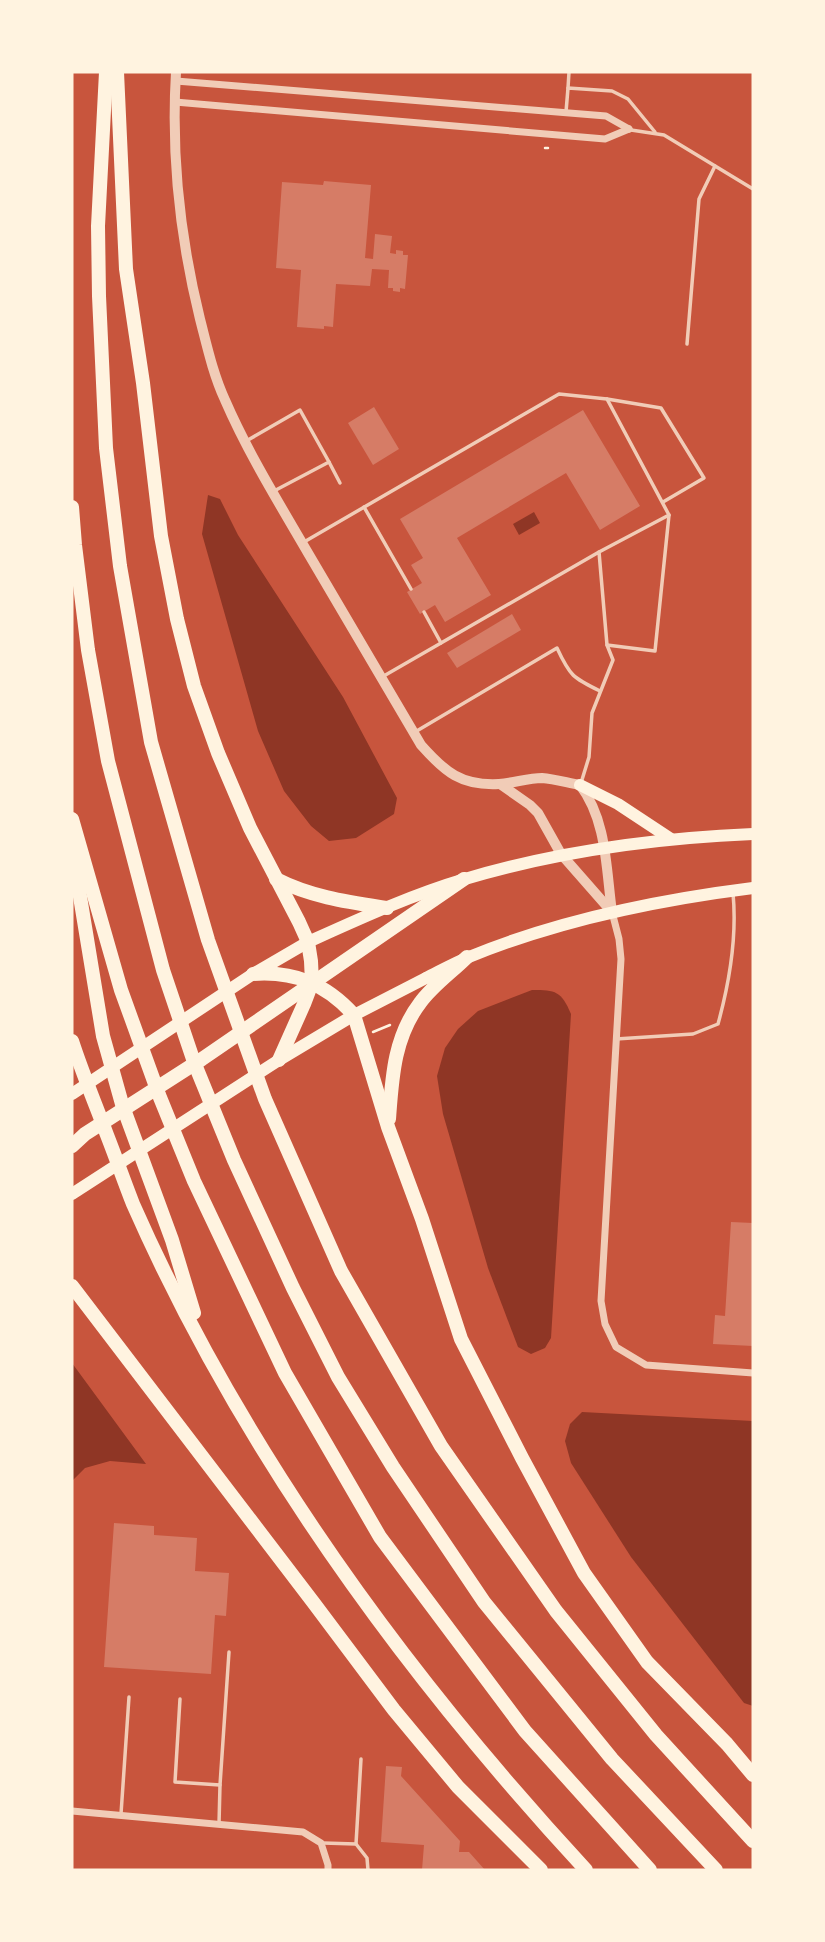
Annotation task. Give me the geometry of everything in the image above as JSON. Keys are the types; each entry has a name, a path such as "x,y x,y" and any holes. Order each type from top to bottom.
{"highway":[{"path":"106,72 98,226 99,296 106,448 120,566 151,742 208,940 265,1099 341,1270 441,1446 556,1611 656,1735 753,1841"},
{"path":"117,72 126,269 161,536 177,619 194,685 218,753 250,828 308,942 312,983 279,1060"},
{"path":"72,507 88,650 108,761 163,970 194,1062 234,1160 293,1288 338,1377 393,1467 484,1602 612,1759 716,1870"},
{"path":"72,819 121,990 159,1095 194,1181 285,1373 380,1537 525,1731 650,1870"},
{"path":"72,848 103,1035 122,1104 172,1240 206,1351"},
{"path":"276,879 320,897 387,908"},
{"path":"72,1146 85,1134 202,1059 464,879"},
{"path":"388,1127 397,1047 405,1027 420,1002 467,957"},
{"path":"253,974 273,972 312,983 335,996 354,1016 388,1127 422,1219 461,1339 583,1573 647,1662 727,1744 753,1775"},
{"path":"74,1046 132,1201 206,1351 271,1461 403,1653 461,1727 586,1870"},
{"path":"72,1286 394,1710 458,1787 541,1870"},
{"path":"72,1293 85,1303"}],"main road":[{"path":"580,785 618,804 671,839"},
{"path":"72,1094 253,974 308,942 387,908 464,879 561,855 671,839 753,834"},
{"path":"72,1194 279,1060 354,1016 467,957 612,912 681,898 753,888"}],"street":[{"path":"629,129 606,116 176,76 175,150 178,194 194,295 224,398 272,492 413,733 440,766 455,777 475,783 500,784 545,778 580,785 590,797 598,819 621,959 601,1301 605,1324 616,1347 646,1366 753,1373"},
{"path":"175,102 605,139 629,129"},
{"path":"500,784 538,813 561,855 612,912"},
{"path":"72,1811 303,1832 321,1843 328,1870"}],"lane":[{"path":"566,113 569,72"},
{"path":"568,88 612,91 628,99 656,134"},
{"path":"629,129 664,135 753,188"},
{"path":"687,344 699,199 715,166"},
{"path":"303,543 559,394 661,408 704,478 663,502"},
{"path":"607,399 670,515 654,651 607,645"},
{"path":"244,441 300,410 340,483"},
{"path":"272,492 329,462"},
{"path":"364,507 411,589"},
{"path":"381,677 599,552 670,515"},
{"path":"580,785 589,757 592,713 613,660 607,645 599,552"},
{"path":"424,612 441,643"},
{"path":"413,733 556,648 568,672 600,691"},
{"path":"616,1039 693,1034 718,1024 726,995 734,912 732,891"},
{"path":"219,1824 229,1652"},
{"path":"121,1816 129,1697"},
{"path":"180,1699 175,1782 220,1785"},
{"path":"356,1844 361,1759"},
{"path":"321,1843 356,1844 367,1858 368,1870"}],"path":[{"path":"370,1033 391,1025"}],"shaded area":[{"path":"208,495 220,499 238,535 343,697 397,798 394,814 356,838 329,841 311,826 284,791 258,731 202,534"},
{"path":"534,512 540,523 519,535 513,524"},
{"path":"532,990 557,993 571,1014 551,1338 545,1348 531,1354 518,1347 488,1268 443,1114 437,1076 445,1048 458,1029 478,1011"},
{"path":"72,1363 146,1464 110,1461 85,1468 72,1481"},
{"path":"582,1412 753,1421 753,1706 744,1703 631,1557 571,1463 565,1441 570,1424"}],"building":[{"path":"324,181 371,185 365,258 373,259 375,234 392,236 390,253 396,254 396,250 408,255 405,289 400,288 400,292 388,288 389,270 372,269 370,286 336,284 333,327 297,327 301,270 276,268 282,182 323,185"},
{"path":"374,407 399,449 373,465 348,423"},
{"path":"583,410 640,506 600,530 566,473 457,538 491,595 445,622 435,605 420,614 407,592 422,583 411,565 423,558 400,519"},
{"path":"512,614 521,630 457,668 447,653"},
{"path":"731,1222 753,1223 753,1346 713,1344 715,1315 725,1316"},
{"path":"114,1523 154,1526 154,1535 197,1538 195,1571 229,1573 226,1616 215,1615 211,1674 104,1667"},
{"path":"386,1766 402,1767 401,1776 460,1841 459,1852 469,1852 485,1870 422,1870 424,1845 381,1842"}]}
